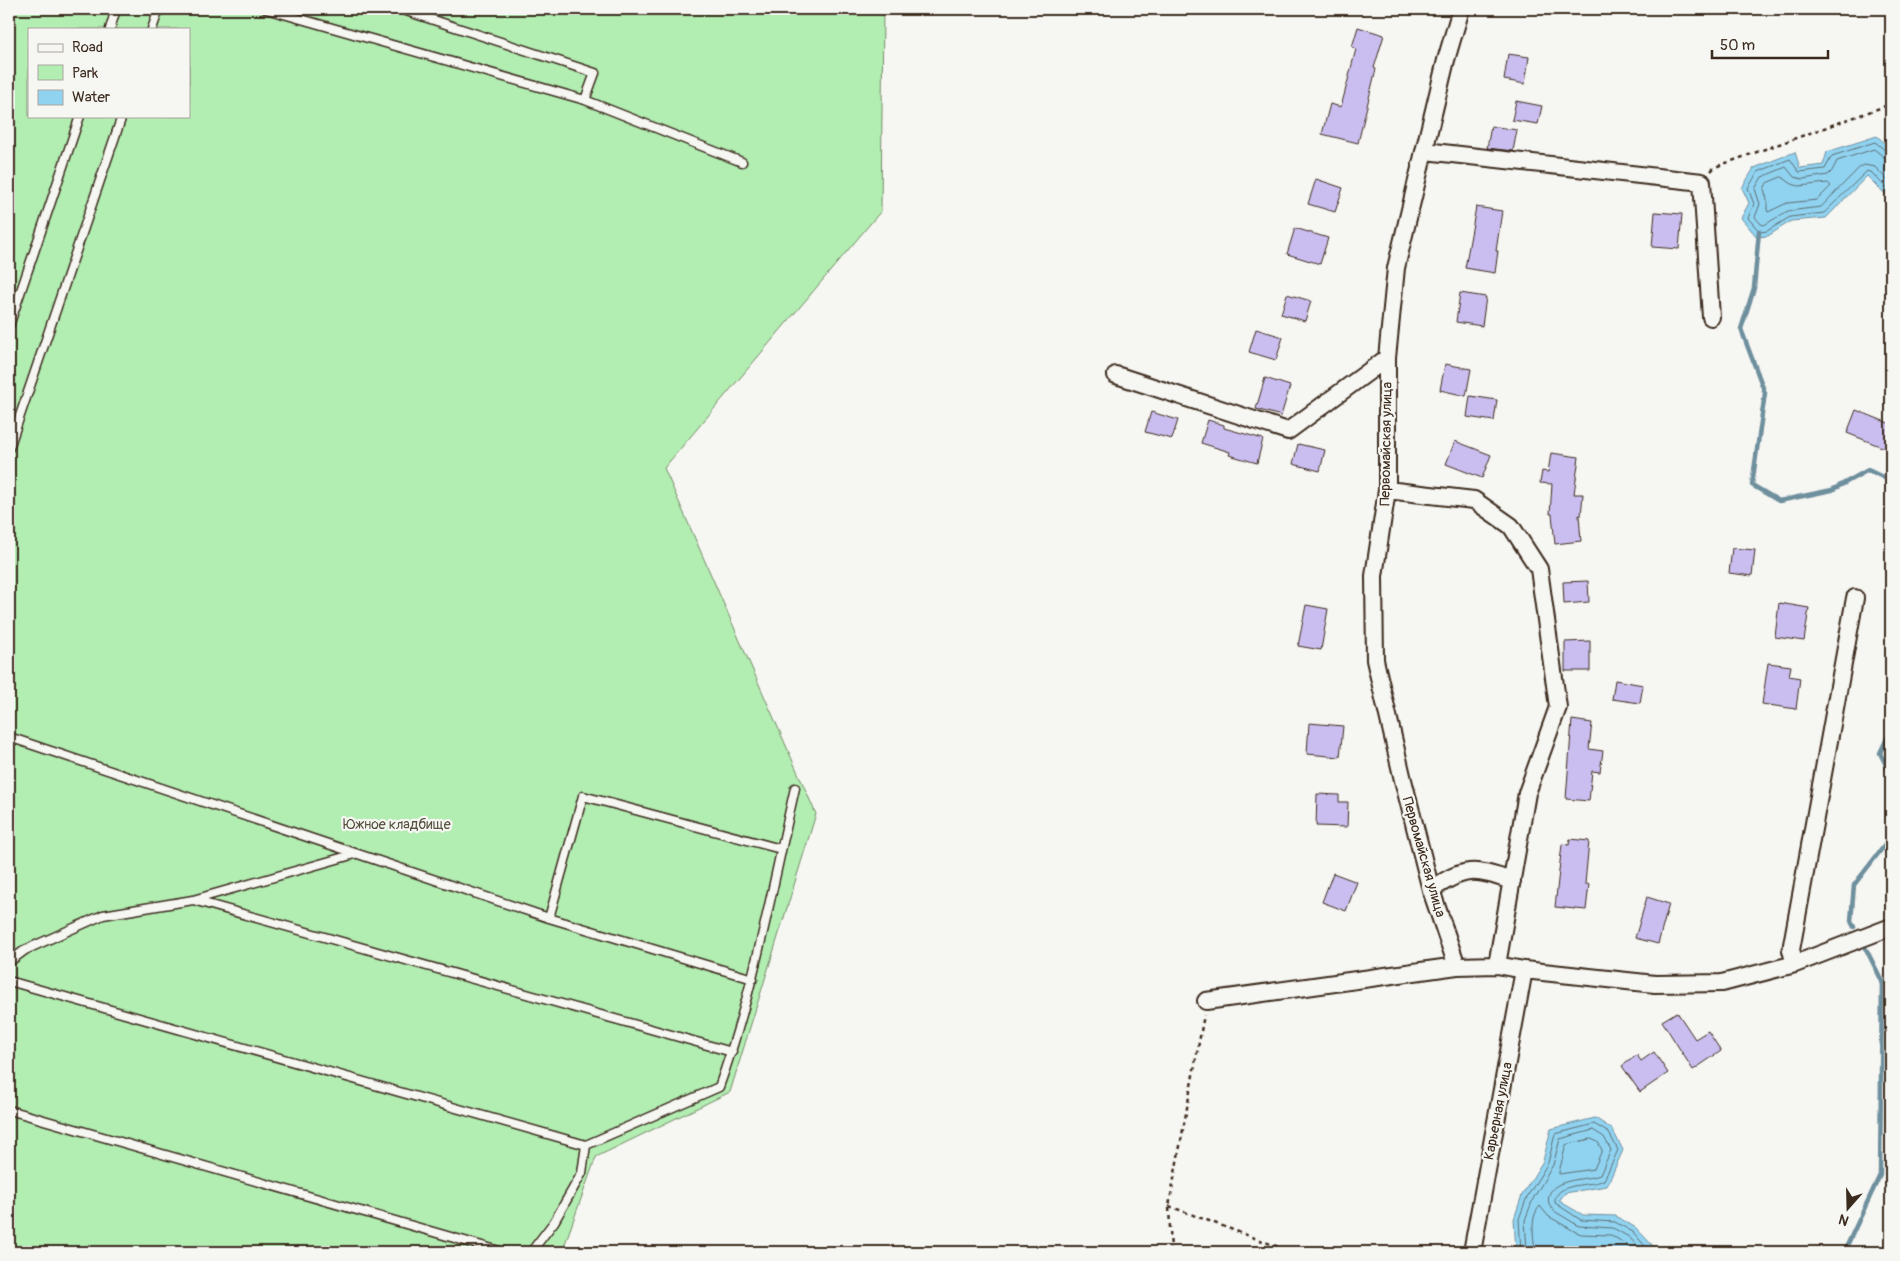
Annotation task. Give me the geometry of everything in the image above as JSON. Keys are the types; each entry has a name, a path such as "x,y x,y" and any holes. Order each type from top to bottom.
{"street":[{"name":"Первомайская улица","path":"1457,966 1431,890 1375,660 1374,576 1388,490 1387,358 1396,268 1461,9"},
{"path":"1424,151 1702,182 1711,317"},
{"path":"1116,375 1288,431 1387,358"},
{"path":"1388,490 1474,500 1511,526 1539,569 1558,706 1527,793 1497,965"},
{"path":"1795,964 1792,950 1854,598"},
{"path":"1431,890 1452,876 1466,872 1486,872 1512,881"},
{"path":"1206,1001 1457,966 1497,965 1524,970 1655,984 1722,983 1795,964 1891,927"},
{"name":"Карьерная улица","path":"1472,1252 1524,970"}],"lane":[{"path":"110,28 116,9"},
{"path":"152,28 159,9"},
{"path":"266,9 584,100 742,162"},
{"path":"400,9 595,73 584,100"},
{"path":"9,326 79,118"},
{"path":"9,448 121,118"},
{"path":"9,737 549,918 753,979"},
{"path":"9,981 586,1145 719,1087 732,1052 753,979 795,788"},
{"path":"549,918 583,796 781,849"},
{"path":"9,962 25,950 103,915 193,900 355,854"},
{"path":"193,900 732,1052"},
{"path":"9,1110 503,1252"},
{"path":"531,1252 554,1222 582,1173 586,1145"},
{"path":"9,1250 18,1252"}],"path":[{"path":"1702,182 1715,167 1891,104"},
{"path":"1171,1252 1169,1206 1206,1001"},
{"path":"1169,1206 1292,1252"}],"green space":[{"name":"Южное кладбище","path":"9,9 883,9 881,211 664,468 816,814 730,1092 596,1157 562,1252 9,1252"}],"water":[{"path":"1877,136 1891,149 1891,200 1867,176 1826,218 1791,221 1768,236 1757,237 1741,218 1749,203 1742,188 1754,168 1795,152 1800,168 1823,165 1827,152"},
{"path":"1595,1118 1612,1129 1623,1150 1607,1186 1565,1193 1559,1201 1583,1215 1616,1216 1636,1228 1653,1246 1655,1252 1516,1252 1514,1219 1522,1195 1543,1161 1551,1129"}],"building":[{"path":"1358,27 1384,35 1374,68 1376,69 1358,143 1322,134 1330,104 1341,107 1356,49 1352,47"},
{"path":"1508,54 1529,57 1525,84 1504,80"},
{"path":"1516,101 1542,106 1538,124 1512,120"},
{"path":"1491,126 1517,130 1513,151 1487,148"},
{"path":"1316,179 1343,188 1335,212 1308,204"},
{"path":"1476,207 1502,211 1495,273 1465,268"},
{"path":"1655,212 1682,214 1679,249 1652,247"},
{"path":"1295,228 1328,238 1320,264 1287,254"},
{"path":"1460,293 1486,297 1482,326 1456,322"},
{"path":"1287,294 1311,301 1305,321 1281,314"},
{"path":"1256,329 1283,337 1276,360 1249,352"},
{"path":"1445,364 1471,369 1466,396 1440,390"},
{"path":"1265,378 1290,386 1281,416 1256,409"},
{"path":"1470,396 1497,400 1494,421 1467,417"},
{"path":"1856,410 1891,424 1891,438 1887,449 1847,433"},
{"path":"1151,412 1178,420 1172,439 1145,432"},
{"path":"1208,420 1224,425 1224,428 1263,439 1257,463 1229,455 1230,452 1201,443"},
{"path":"1455,441 1491,455 1482,478 1446,464"},
{"path":"1298,444 1325,450 1320,471 1293,464"},
{"path":"1551,453 1579,457 1574,494 1583,494 1581,516 1579,515 1581,541 1555,544 1552,514 1550,514 1552,484 1540,483 1542,471 1548,472"},
{"path":"1732,548 1755,550 1752,576 1729,573"},
{"path":"1588,581 1589,602 1564,604 1563,582"},
{"path":"1779,603 1809,608 1804,641 1775,637"},
{"path":"1306,605 1328,609 1321,650 1298,646"},
{"path":"1590,641 1590,671 1565,671 1565,642"},
{"path":"1768,663 1791,666 1789,676 1800,678 1796,709 1762,704"},
{"path":"1615,680 1643,685 1640,703 1612,699"},
{"path":"1572,720 1592,723 1589,749 1603,751 1600,772 1592,771 1589,801 1566,799"},
{"path":"1309,723 1343,726 1340,757 1307,754"},
{"path":"1317,794 1339,795 1339,802 1348,802 1347,827 1316,826"},
{"path":"1570,839 1589,841 1585,884 1589,884 1586,910 1555,907 1562,844 1569,845"},
{"path":"1333,873 1357,882 1346,911 1322,902"},
{"path":"1647,897 1669,904 1658,944 1635,938"},
{"path":"1677,1012 1695,1039 1708,1031 1721,1051 1693,1070 1662,1021"},
{"path":"1654,1052 1668,1073 1640,1092 1622,1066 1637,1055 1641,1061"}],"waterway":[{"path":"1759,231 1754,288 1741,329 1765,393 1752,485 1779,501 1832,490 1868,470 1891,481"},
{"path":"1891,730 1880,753 1891,775"},
{"path":"1854,927 1851,921 1854,885 1891,837"},
{"path":"1844,1252 1880,1175 1882,981 1866,949"}]}
